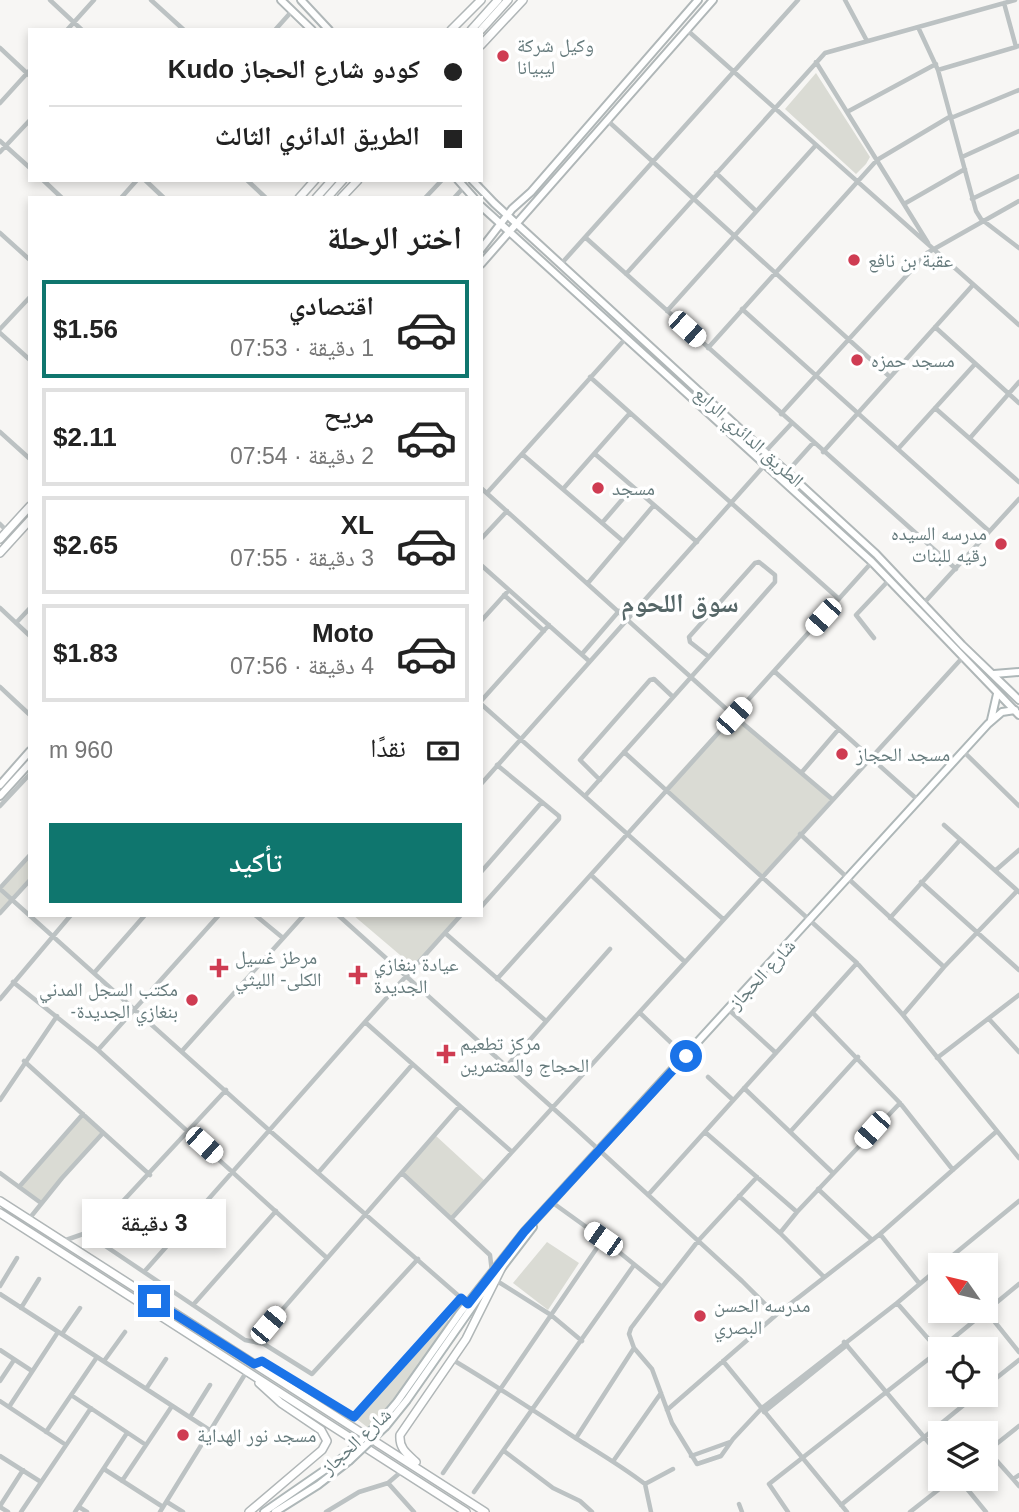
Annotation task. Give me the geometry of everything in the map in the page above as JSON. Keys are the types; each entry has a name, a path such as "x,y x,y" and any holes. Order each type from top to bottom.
{"highway":[{"path":"453,28 481,0"},
{"path":"473,28 498,0"},
{"path":"483,28 508,0"},
{"path":"483,42 523,0"},
{"path":"301,196 313,182"},
{"path":"318,196 330,182"},
{"path":"329,196 342,182"},
{"path":"343,196 356,182"},
{"path":"0,539 28,508"},
{"path":"0,553 28,522"},
{"path":"0,1201 485,1512"},
{"path":"0,1213 466,1512"},
{"path":"431,1476 404,1451 400,1435 453,1360 502,1267"},
{"path":"249,1512 322,1450 327,1441 321,1430 281,1403 250,1373"}],"main road":[{"path":"281,0 310,28"},
{"path":"301,0 327,28"},
{"path":"483,247 507,214 531,192 698,0"},
{"path":"483,262 713,0"},
{"path":"650,54 659,62"},
{"path":"460,182 472,196"},
{"name":"الطريق الدائري الرابع","path":"474,182 876,554 962,645 1019,700"},
{"name":"الطريق الدائري الرابع","path":"483,208 872,562 1017,713"},
{"path":"488,214 491,230 489,241"},
{"path":"498,247 511,241 521,242"},
{"path":"994,674 1019,672"},
{"name":"شارع الحجاز","path":"988,724 994,712 997,694"},
{"name":"شارع الحجاز","path":"383,1423 468,1304 524,1232 988,724 1002,712 1017,713"},
{"path":"0,785 28,753"},
{"path":"0,796 28,765"},
{"name":"شارع الحجاز","path":"275,1512 318,1485 407,1400 535,1222"},
{"name":"شارع الحجاز","path":"264,1512 347,1458"}],"street":[{"path":"50,0 80,28"},
{"path":"69,28 94,0"},
{"path":"151,0 182,28"},
{"path":"561,264 654,164 798,0"},
{"path":"845,0 867,41"},
{"path":"626,274 827,52 1015,0"},
{"path":"847,112 937,67 1018,46 1004,3"},
{"path":"277,28 292,11"},
{"path":"918,27 937,67 976,211 985,222 1019,248"},
{"path":"687,30 856,183 1019,325"},
{"path":"0,48 28,72"},
{"path":"816,62 932,250"},
{"path":"0,103 28,74"},
{"path":"708,348 877,160 951,117 1019,90"},
{"path":"608,121 890,377"},
{"path":"0,152 28,122"},
{"path":"962,157 1019,131"},
{"path":"0,141 28,166"},
{"path":"667,311 816,145"},
{"path":"904,204 965,169"},
{"path":"716,173 757,211"},
{"path":"972,199 1019,176"},
{"path":"45,182 60,196"},
{"path":"123,196 135,182"},
{"path":"147,182 162,196"},
{"path":"249,182 264,196"},
{"path":"427,196 440,182"},
{"path":"456,196 464,187"},
{"path":"781,414 927,253 1019,201"},
{"path":"0,233 28,258"},
{"path":"586,238 956,569"},
{"path":"823,452 972,286"},
{"path":"28,299 0,331 28,358"},
{"path":"742,309 989,531"},
{"path":"935,327 1019,403"},
{"path":"487,493 626,338"},
{"path":"898,449 975,364"},
{"path":"590,377 839,599"},
{"path":"970,438 1019,382"},
{"path":"935,408 1019,482"},
{"path":"563,489 630,413"},
{"path":"765,452 792,423"},
{"path":"0,432 28,457"},
{"path":"787,472 813,443"},
{"path":"522,454 623,541"},
{"path":"594,454 697,542"},
{"path":"483,780 772,458"},
{"path":"602,523 633,487"},
{"path":"483,490 734,716 832,799"},
{"path":"923,604 1019,499"},
{"path":"588,583 654,505"},
{"path":"483,537 507,511"},
{"path":"0,524 7,531"},
{"path":"585,796 600,780 624,752 709,657 775,582 776,577 760,562 755,563 689,637 690,642 709,657"},
{"path":"497,979 872,562"},
{"path":"483,567 589,661"},
{"path":"874,638 856,615 889,580"},
{"path":"483,619 509,590"},
{"path":"504,595 544,631"},
{"path":"0,608 28,634"},
{"path":"16,623 28,610"},
{"path":"582,654 619,611"},
{"path":"483,701 549,625"},
{"path":"452,1218 963,657"},
{"path":"774,671 919,800"},
{"path":"600,780 580,760 650,680 654,679 673,697"},
{"path":"0,687 28,713"},
{"path":"483,705 519,740 723,919"},
{"path":"802,772 838,730"},
{"path":"963,751 1019,806"},
{"path":"624,752 857,963 1019,1157"},
{"path":"483,905 559,819 559,816 497,765"},
{"path":"0,806 28,776"},
{"path":"483,870 542,802"},
{"path":"903,1015 944,967 1018,892 944,825"},
{"path":"800,834 944,967"},
{"path":"890,918 960,839"},
{"path":"996,870 1019,850"},
{"path":"28,857 0,888 28,914"},
{"path":"591,875 685,962"},
{"path":"0,913 28,882"},
{"path":"921,882 1019,970"},
{"path":"31,917 468,1304"},
{"path":"0,999 69,917"},
{"path":"94,973 143,917"},
{"path":"98,1050 217,917"},
{"path":"257,917 283,939"},
{"path":"182,1051 302,917"},
{"path":"340,917 648,1195 776,1315"},
{"path":"144,1272 459,917"},
{"path":"445,933 546,1021"},
{"path":"506,1067 610,949"},
{"path":"648,1195 857,963"},
{"path":"13,982 98,1050 327,1258"},
{"path":"937,1058 1019,995"},
{"path":"729,1010 776,1053"},
{"path":"640,1013 686,1056"},
{"path":"813,1013 859,1057 900,1103 953,1170"},
{"path":"0,1100 57,1016"},
{"path":"989,1019 1019,1052"},
{"path":"365,1023 512,1152"},
{"path":"790,1132 859,1057"},
{"path":"24,1061 150,1175"},
{"path":"318,1173 412,1065"},
{"path":"708,1077 733,1100"},
{"path":"744,1088 833,1173"},
{"path":"63,1241 86,1233 111,1214 226,1090"},
{"path":"780,1233 900,1103"},
{"path":"255,1340 459,1107"},
{"path":"19,1187 83,1114"},
{"path":"667,1410 776,1315 880,1234 997,1131"},
{"path":"705,1132 797,1212"},
{"path":"29,1219 103,1133"},
{"path":"0,1173 41,1203"},
{"path":"402,1173 490,1255 492,1272"},
{"path":"757,1177 698,1241 629,1334 634,1349 651,1367 667,1410 697,1464 721,1456 731,1441 757,1415 928,1276"},
{"path":"818,1189 872,1240"},
{"path":"739,1196 824,1277"},
{"path":"957,1253 1019,1201"},
{"path":"553,1203 662,1287"},
{"path":"193,1305 276,1211"},
{"path":"86,1233 245,1340 255,1340 269,1346 312,1374 418,1259"},
{"path":"880,1234 919,1283"},
{"path":"443,1473 603,1239"},
{"path":"0,1286 17,1258"},
{"path":"474,1492 634,1265"},
{"path":"21,1308 39,1279"},
{"path":"496,1281 551,1315 582,1341"},
{"path":"998,1301 1019,1284"},
{"path":"0,1294 211,1431"},
{"path":"254,1364 262,1361 354,1417 461,1298"},
{"path":"897,1303 928,1337"},
{"path":"9,1407 32,1371 80,1308"},
{"path":"955,1337 972,1323"},
{"path":"996,1323 1019,1352"},
{"path":"104,1361 125,1332"},
{"path":"845,1344 928,1443"},
{"path":"576,1437 634,1349"},
{"path":"0,1350 32,1371"},
{"path":"46,1432 97,1357"},
{"path":"146,1389 166,1359"},
{"path":"788,1512 769,1485 928,1359"},
{"path":"0,1381 14,1360"},
{"path":"453,1360 614,1460 645,1484 651,1512"},
{"path":"998,1377 1019,1360"},
{"path":"723,1361 846,1512"},
{"path":"104,1469 161,1510 250,1373"},
{"path":"190,1417 211,1384"},
{"path":"614,1460 661,1393"},
{"path":"71,1395 146,1445"},
{"path":"0,1401 66,1445"},
{"path":"122,1481 172,1406"},
{"path":"841,1506 961,1407"},
{"path":"21,1512 90,1408"},
{"path":"998,1443 1019,1426"},
{"path":"87,1512 77,1509 128,1433"},
{"path":"691,1456 731,1441"},
{"path":"504,1451 553,1488 580,1501 592,1512"},
{"path":"0,1456 41,1482"},
{"path":"998,1463 1019,1486"},
{"path":"645,1484 673,1469"},
{"path":"8,1512 0,1506 23,1470"},
{"path":"326,1512 359,1492 388,1483 402,1471"},
{"path":"1013,1479 1019,1475"},
{"path":"388,1483 414,1512"},
{"path":"910,1512 937,1491"},
{"path":"969,1491 986,1512"},
{"path":"167,1502 183,1512"},
{"path":"739,1504 742,1512"},
{"path":"975,1512 981,1506"}],"shaded area":[{"path":"816,73 870,157 856,174 785,109"},
{"path":"734,713 831,799 761,876 665,788"},
{"path":"28,858 28,882 0,912 0,889"},
{"path":"355,917 458,917 413,966"},
{"path":"84,1114 104,1132 41,1202 19,1186"},
{"path":"435,1135 485,1181 452,1217 402,1173"},
{"path":"547,1242 579,1263 548,1310 513,1283"},
{"path":"444,1316 452,1324 397,1401 371,1430 354,1417"}],"place":[{"name":"وكيل شركة ليبيانا","path":"503,56"},
{"name":"عقبة بن نافع","path":"854,260"},
{"name":"مسجد حمزه","path":"857,360"},
{"name":"مسجد","path":"598,488"},
{"name":"مدرسه السيده رقيه للبنات","path":"1001,544"},
{"name":"مسجد الحجاز","path":"842,754"},
{"name":"مرطز غسيل الكلى- الليثي","path":"219,968"},
{"name":"عيادة بنغازي الجديدة","path":"358,975"},
{"name":"مكتب السجل المدني -بنغازي الجديدة","path":"192,1000"},
{"name":"مركز تطعيم الحجاج والمعتمرين","path":"446,1054"},
{"name":"مدرسه الحسن البصري","path":"700,1316"},
{"name":"مسجد نور الهداية","path":"183,1435"}],"district":[{"name":"سوق اللحوم","path":"680,603"}],"route":[{"path":"154,1301 254,1364 262,1361 354,1417 461,1298 468,1304 524,1232 686,1056"}]}
